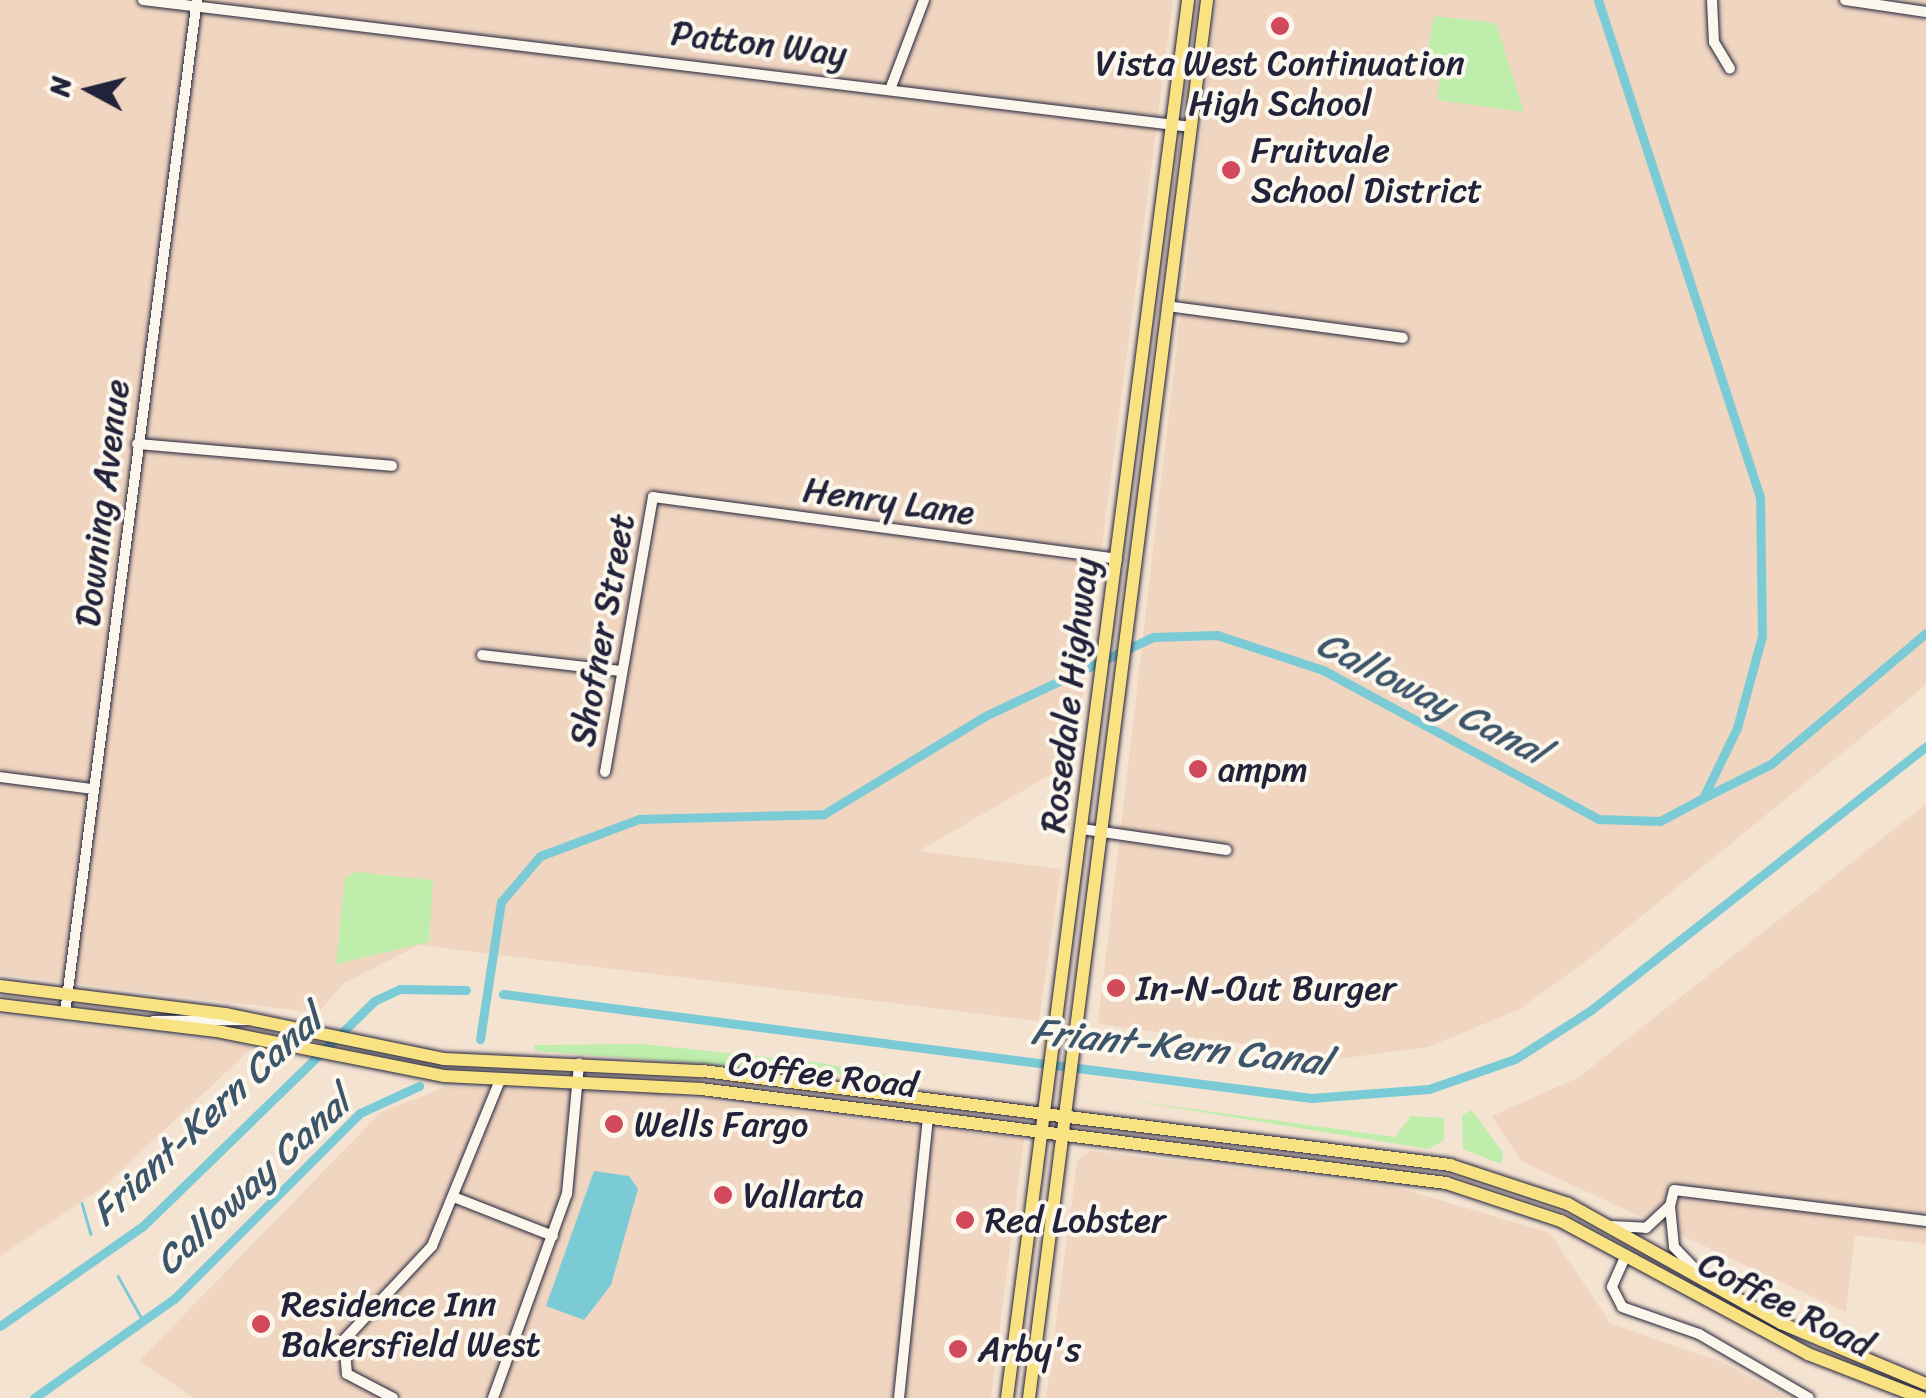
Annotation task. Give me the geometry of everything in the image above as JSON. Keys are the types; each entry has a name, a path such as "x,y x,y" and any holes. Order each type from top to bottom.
{"main road":[{"name":"Rosedale Highway","path":"1029,1398 1122,667 1117,632 1117,559 1188,0"},
{"path":"1197,0 1203,28"},
{"name":"Rosedale Highway","path":"1007,1398 1102,672 1135,562 1207,0"},
{"path":"1130,454 1135,562"},
{"name":"Coffee Road","path":"0,986 252,1020 444,1059 580,1064 1065,1111 1450,1165 1611,1226 1817,1341 1926,1384"},
{"name":"Coffee Road","path":"0,1006 147,1022 337,1057 500,1080 580,1083 928,1118 1446,1183 1534,1210 1808,1354 1922,1398"}],"street":[{"name":"Patton Way","path":"143,0 197,1 1191,127"},
{"path":"891,87 924,0"},
{"path":"1712,0 1714,42 1730,70"},
{"path":"1845,0 1926,12"},
{"name":"Downing Avenue","path":"65,1013 197,1"},
{"path":"1167,306 1403,338"},
{"path":"137,444 392,466"},
{"name":"Henry Lane","path":"653,497 1117,559"},
{"name":"Shofner Street","path":"605,772 653,497"},
{"path":"482,656 620,670"},
{"path":"0,777 92,788"},
{"path":"1082,829 1226,850"},
{"path":"147,1022 252,1020"},
{"path":"493,1398 553,1236 572,1169 580,1064"},
{"path":"393,1398 347,1374 344,1340 432,1246 456,1198 500,1080"},
{"path":"899,1398 928,1118"},
{"name":"Coffee Road","path":"1704,1278 1674,1247 1670,1206 1674,1190 1926,1221"},
{"path":"456,1198 553,1236"},
{"name":"Coffee Road","path":"1611,1226 1646,1228 1670,1206"},
{"name":"Coffee Road","path":"1626,1255 1612,1287 1622,1307 1698,1334 1809,1398"}],"shaded area":[{"path":"0,0 1173,0 1074,761 919,851 1061,869 1039,1021 419,945 344,983 318,1013 0,974"},
{"path":"1217,0 1926,0 1926,685 1590,958 1520,1009 1428,1047 1345,1058 1098,1024"},
{"path":"1926,804 1926,1244 1855,1235 1846,1312 1521,1161 1492,1116 1579,1077"},
{"path":"0,1015 252,1048 102,1188 0,1256"},
{"path":"445,1087 656,1094 1024,1139 991,1398 194,1398 139,1361 380,1113"},
{"path":"1090,1151 1392,1186 1550,1233 1611,1324 1722,1362 1788,1398 1046,1398 1077,1161"}],"green space":[{"path":"1434,16 1496,23 1524,112 1437,100 1440,79 1427,57"},
{"path":"355,872 433,880 429,942 336,964 345,878"},
{"path":"642,1044 814,1062 919,1080 535,1051 534,1045"},
{"path":"1127,1100 1395,1137 1411,1116 1444,1118 1444,1140 1429,1149"},
{"path":"1472,1110 1503,1153 1501,1164 1463,1149 1462,1115"}],"water":[{"path":"594,1171 629,1176 638,1189 611,1285 584,1320 546,1306"}],"waterway":[{"name":"Calloway Canal","path":"480,1039 501,902 540,856 639,819 824,814 985,716 1153,637 1217,635 1323,670 1598,819 1660,821 1703,798 1737,728 1762,636 1760,497 1598,0"},
{"path":"1705,797 1771,764 1926,633"},
{"name":"Friant-Kern Canal","path":"503,994 1311,1098 1429,1089 1515,1059 1591,1010 1926,746"},
{"name":"Friant-Kern Canal","path":"0,1326 143,1226 374,1001 400,989 466,990"},
{"name":"Calloway Canal","path":"34,1398 174,1299 360,1113 419,1086"},
{"path":"82,1203 91,1234"},
{"path":"118,1276 141,1317"}],"place":[{"name":"Vista West Continuation High School","path":"1280,26"},
{"name":"Fruitvale School District","path":"1231,170"},
{"name":"ampm","path":"1198,769"},
{"name":"In-N-Out Burger","path":"1116,988"},
{"name":"Wells Fargo","path":"614,1124"},
{"name":"Vallarta","path":"723,1195"},
{"name":"Red Lobster","path":"965,1220"},
{"name":"Residence Inn Bakersfield West","path":"261,1324"},
{"name":"Arby's","path":"958,1349"}]}
